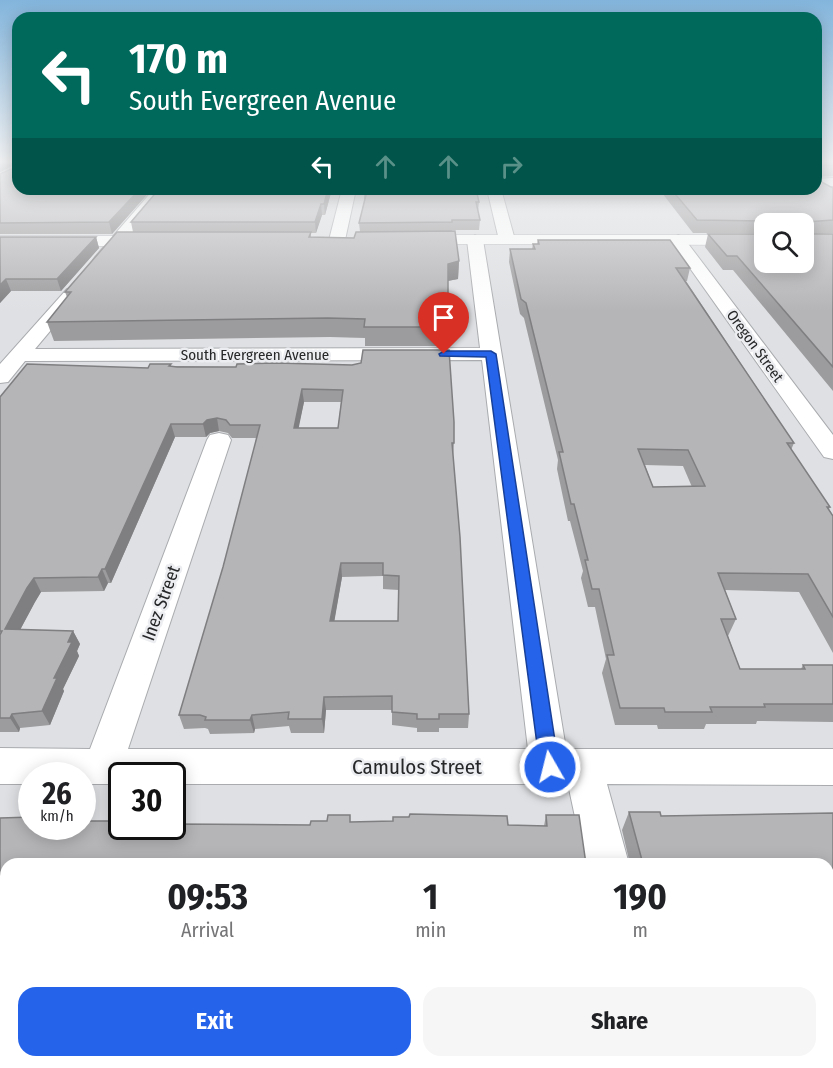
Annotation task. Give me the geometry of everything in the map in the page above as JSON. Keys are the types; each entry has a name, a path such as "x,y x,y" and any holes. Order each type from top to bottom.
{"street":[{"path":"0,377 143,211"},
{"path":"337,240 344,211"},
{"path":"500,211 507,240"},
{"path":"314,240 360,240"},
{"path":"394,240 754,240"},
{"path":"475,240 491,354 567,767 605,858"},
{"name":"Oregon Street","path":"678,240 833,452"},
{"path":"0,241 175,241"},
{"name":"South Evergreen Avenue","path":"19,355 491,354"},
{"name":"Inez Street","path":"102,766 219,440"},
{"name":"Camulos Street","path":"0,766 833,767"}],"building":[{"path":"0,211 119,211 109,222 0,223"},
{"path":"140,211 319,211 315,222 131,222"},
{"path":"362,211 478,211 480,220 452,220 452,222 359,223"},
{"path":"689,211 833,211 833,220 814,221 814,213 754,213 754,221 697,220"},
{"path":"455,231 459,261 448,264 448,327 364,327 365,319 328,318 47,322 71,292 65,292 117,232 311,232 309,237 354,238 356,232"},
{"path":"708,234 754,234 754,273 814,273 814,234 833,234 833,367 737,256 727,256"},
{"path":"0,237 96,237 57,279 6,279 0,285"},
{"path":"538,240 670,240 690,268 676,268 794,443 787,443 830,507 827,507 833,516 833,617 808,574 718,573 736,619 721,619 740,669 805,669 803,665 833,665 833,704 710,707 712,712 665,712 664,708 620,708 607,655 614,655 599,589 592,589 585,560 588,560 574,504 571,504 559,452 563,452 526,303 521,299 510,249 535,249 533,244 539,244","holes":["638,449 688,450 705,486 653,487"]},
{"path":"363,350 449,350 454,422 454,443 452,443 460,537 469,714 439,714 439,719 417,719 417,714 392,712 392,696 324,697 322,719 288,719 289,712 252,715 250,720 205,720 206,717 200,715 179,715 223,567 260,425 230,425 226,420 217,418 207,420 203,424 171,424 105,569 102,569 98,577 34,578 5,629 73,631 68,642 72,642 54,678 57,678 42,711 12,714 10,718 0,718 0,635 2,631 0,631 0,397 27,364 148,368 150,364 171,364 169,366 177,367 236,367 237,364 352,365 361,363","holes":["302,389 343,390 338,428 294,428","341,563 383,563 383,575 399,576 398,621 330,621"]},
{"path":"629,812 660,812 661,816 833,813 833,858 641,858"},
{"path":"410,814 507,816 508,825 547,826 546,815 579,815 585,858 0,858 0,818 18,817 18,840 96,840 96,821 108,821 108,840 186,840 186,824 310,825 311,821 327,821 328,815 350,815 350,822 393,821 393,817 409,817"}],"route":[{"path":"444,354 491,354 550,767"}]}
